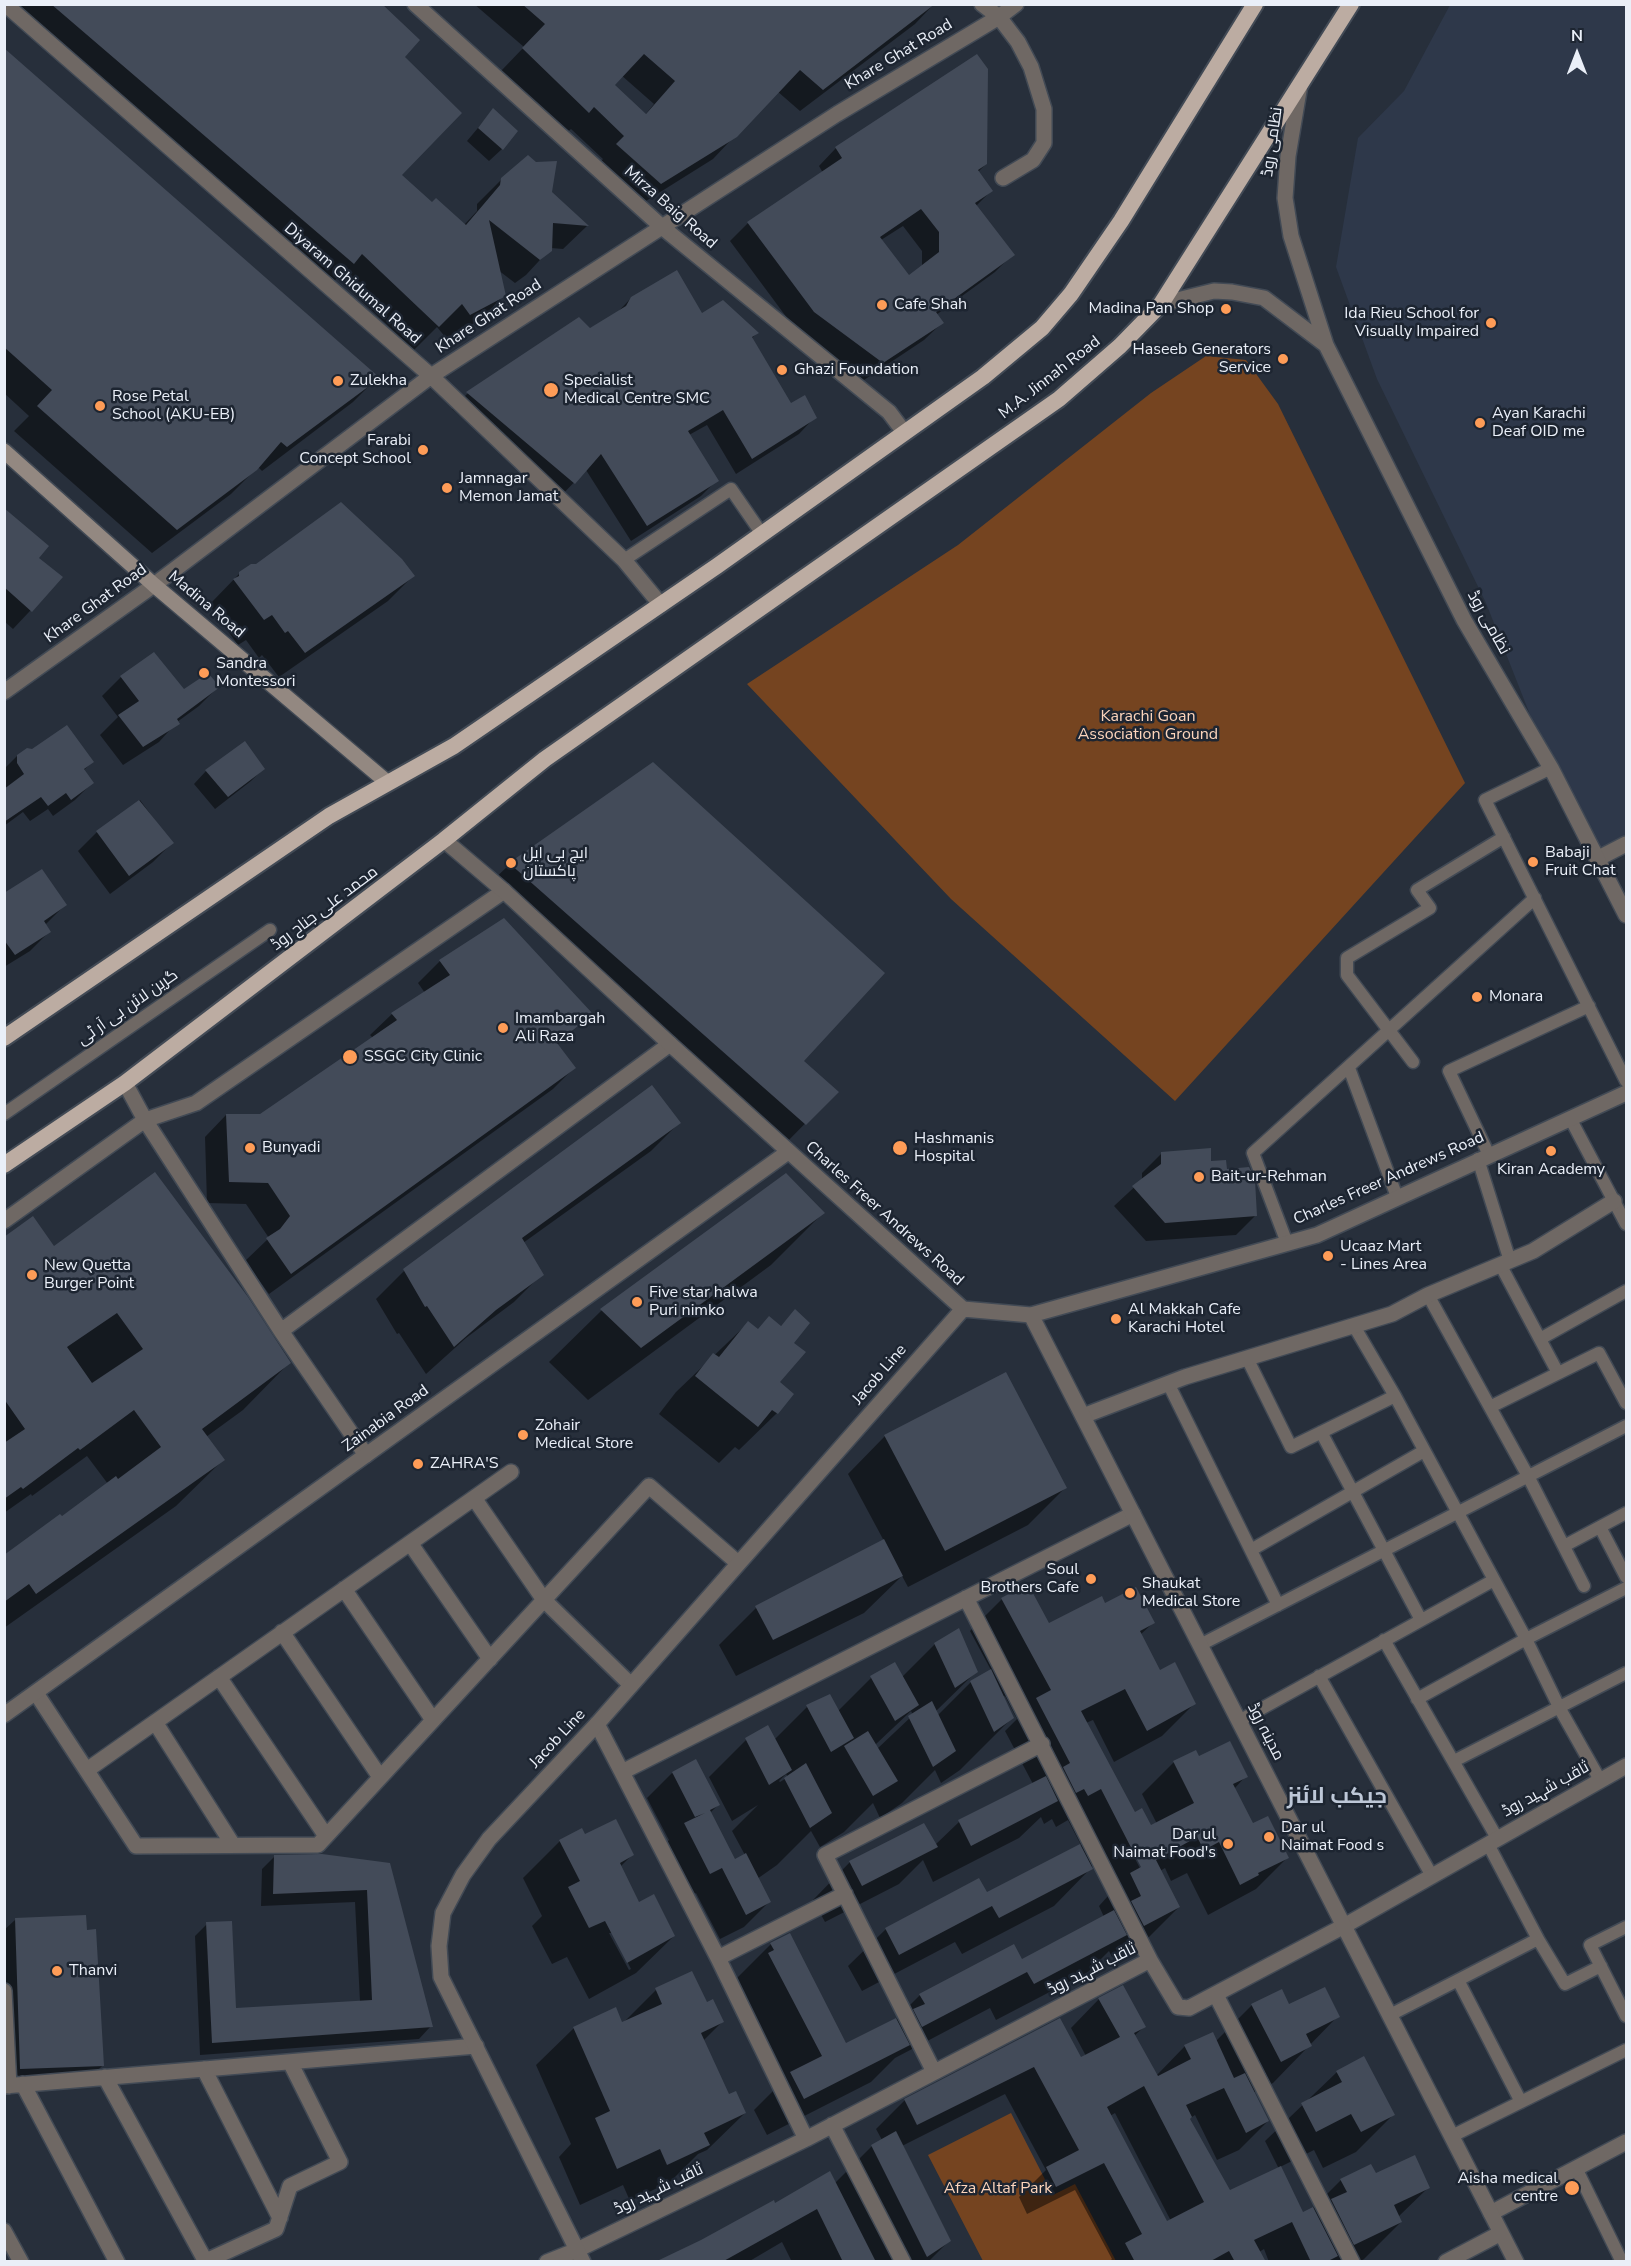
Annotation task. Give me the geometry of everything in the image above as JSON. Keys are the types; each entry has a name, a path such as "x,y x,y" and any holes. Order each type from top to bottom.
{"highway":[{"path":"4,1038 328,816 454,746 661,605 1000,363 1042,328 1071,294 1121,221 1255,4"},
{"name":"M.A. Jinnah Road","path":"663,676 1059,399 1128,339 1161,304 1351,4"},
{"name":"محمد علی جناح روڈ","path":"4,1165 125,1083 444,840 545,759 663,676"}],"main road":[{"name":"Madina Road","path":"4,451 154,585 388,783"}],"street":[{"name":"Diyaram Ghidumal Road","path":"5,4 431,376 624,560 661,605"},
{"name":"Mirza Baig Road","path":"415,4 662,227 889,412 904,432"},
{"path":"982,4 999,17 1018,42 1031,67 1044,109 1044,143 1033,160 1003,178"},
{"name":"Khare Ghat Road","path":"4,692 154,585 431,376 837,114 999,17 1016,4"},
{"name":"نظامی روڈ","path":"1300,84 1285,178 1285,198 1291,236 1326,345 1464,620 1551,768 1626,915"},
{"name":"نظامی روڈ","path":"1161,304 1214,291 1249,294 1264,298 1326,345"},
{"name":"Charles Freer Andrews Road","path":"444,840 504,891 963,1309 1031,1315 1317,1235 1626,1093"},
{"path":"1598,859 1626,844"},
{"path":"4,1221 145,1120 196,1103 504,891"},
{"path":"281,1331 670,1044"},
{"path":"125,1083 145,1120 281,1331 366,1455"},
{"name":"Zainabia Road","path":"4,1716 788,1152"},
{"path":"1083,1416 1168,1383 1392,1314 1428,1295 1533,1251 1614,1201"},
{"name":"Jacob Line","path":"580,2256 441,1977 439,1946 443,1914 463,1875 489,1839 597,1724 963,1309"},
{"name":"مدینہ روڈ","path":"1031,1315 1516,2262"},
{"path":"87,1770 511,1472"},
{"path":"36,1693 136,1846 318,1845 649,1486 738,1563"},
{"path":"474,1498 544,1600 631,1685"},
{"path":"622,1772 1133,1514"},
{"path":"410,1543 490,1659"},
{"path":"344,1589 433,1720"},
{"path":"966,1598 1150,1960"},
{"path":"282,1632 380,1777"},
{"path":"219,1677 326,1836"},
{"path":"155,1722 233,1845"},
{"path":"597,1724 718,1958 806,2139"},
{"path":"934,2072 825,1855 1042,1744"},
{"name":"ثاقب شہید روڈ","path":"547,2262 580,2256 1150,1960 1178,2007 1189,2008 1344,1926 1626,1766"},
{"path":"718,1958 845,1894"},
{"path":"4,1991 12,2085 117,2262"},
{"path":"1216,1995 1352,2262"},
{"path":"12,2085 476,2046"},
{"path":"105,2077 206,2261 276,2229 290,2186 340,2162 290,2062"},
{"path":"204,2069 280,2218"},
{"path":"832,2125 903,2262"},
{"path":"1491,2213 1626,2142"},
{"path":"1446,2262 1501,2233"},
{"path":"7,2241 21,2262"}],"lane":[{"path":"624,560 731,489 762,534"},
{"path":"1551,768 1485,800 1626,1081"},
{"path":"1413,1062 1347,975 1347,958 1430,908 1417,891 1504,837"},
{"path":"1287,1243 1253,1153 1535,898"},
{"name":"گرین لائن بی آر ٹی","path":"4,1114 270,930"},
{"path":"1558,1373 1505,1263 1483,1157 1449,1071 1588,1006"},
{"path":"1349,1068 1397,1197"},
{"path":"1570,1118 1626,1224"},
{"path":"1540,1339 1626,1291"},
{"path":"1428,1295 1528,1476 1584,1586"},
{"path":"1354,1326 1395,1396 1526,1640 1560,1709 1600,1780"},
{"path":"1490,1407 1599,1353 1626,1403"},
{"path":"1247,1358 1291,1447 1395,1396"},
{"path":"1168,1383 1278,1605"},
{"path":"1200,1645 1626,1426"},
{"path":"1321,1432 1421,1620"},
{"path":"1251,1550 1424,1451"},
{"path":"1564,1546 1626,1513"},
{"path":"1600,1527 1626,1577"},
{"path":"1239,1721 1494,1580"},
{"path":"1417,1699 1626,1588"},
{"path":"1384,1640 1454,1761 1538,1939 1565,1984 1601,1966"},
{"path":"1454,1761 1560,1709 1626,1673"},
{"path":"1319,1676 1432,1876"},
{"path":"1626,1927 1590,1945 1626,2016"},
{"path":"1390,2015 1538,1939"},
{"path":"1458,1980 1521,2102"},
{"path":"1452,2136 1626,2050"},
{"path":"1576,2168 1622,2262"}],"shaded area":[{"name":"Ida Rieu School for Visually Impaired","path":"1450,5 1626,5 1626,845 1597,859 1551,768 1486,603 1377,379 1336,267 1358,138 1404,91"}],"green space":[{"name":"Karachi Goan Association Ground","path":"1206,356 1246,360 1278,404 1465,783 1175,1101 951,899 747,684 958,545 1151,393"},
{"name":"Afza Altaf Park","path":"1011,2113 1053,2195 1075,2184 1116,2261 983,2261 928,2155"}],"building":[{"path":"51,4 382,4 420,40 405,57 462,113 402,175 432,202 436,198 466,225 500,185 501,178 528,155 536,162 557,161 552,192 589,226 553,223 552,251 540,260 489,220 506,296 470,315 462,304 439,327 362,254 354,264"},
{"path":"522,4 935,4 823,90 800,70 737,137 661,184 616,144 624,136 594,107 589,113 522,48 545,24","holes":["644,54 675,81 646,114 615,85"]},
{"path":"4,48 380,378 287,447 281,442 257,470 177,530 37,406 52,390 4,347"},
{"path":"977,54 988,69 987,164 978,170 993,191 975,203 1015,255 936,312 944,323 883,363 814,312 747,222 842,158 835,147","holes":["921,209 939,232 939,252 909,275 880,237"]},
{"path":"493,108 518,131 503,150 478,128"},
{"path":"677,270 702,313 723,300 759,333 752,337 791,403 805,395 817,418 752,459 723,410 688,431 719,481 647,526 601,454 575,484 466,392 579,317 590,328 626,306 631,297"},
{"path":"341,502 402,559 415,576 305,653 288,631 285,633 272,615 264,620 233,579 239,576 239,572 251,564 256,564"},
{"path":"4,508 49,546 39,558 63,577 32,612 4,587"},
{"path":"154,652 184,689 208,673 220,687 177,719 180,724 143,747 118,715 139,701 120,676"},
{"path":"67,725 94,762 84,769 94,783 71,800 66,793 48,806 41,797 4,822 4,789 24,774 17,763 17,755 27,748 32,749"},
{"path":"245,741 265,769 228,797 205,770"},
{"path":"653,762 885,973 804,1061 839,1092 806,1125 509,863"},
{"path":"139,800 174,843 129,876 96,831"},
{"path":"42,869 67,905 44,921 51,932 15,955 4,940 4,893"},
{"path":"504,918 593,1014 557,1043 576,1068 291,1274 266,1238 280,1229 290,1216 268,1183 229,1182 226,1114 260,1114 397,1020 391,1013 450,975 439,960"},
{"path":"652,1085 681,1123 522,1238 544,1275 496,1310 454,1347 427,1306 425,1307 403,1269"},
{"name":"Bait-ur-Rehman","path":"1211,1148 1211,1161 1226,1160 1227,1169 1249,1167 1255,1180 1257,1216 1165,1223 1132,1186 1161,1164 1161,1152"},
{"path":"155,1172 248,1297 291,1363 202,1429 225,1460 36,1594 29,1584 4,1602 4,1555 60,1514 62,1516 116,1476 118,1479 161,1447 134,1410 80,1450 78,1448 23,1489 21,1487 4,1499 4,1443 25,1429 4,1399 4,1237 33,1216 54,1246","holes":["117,1313 143,1349 92,1383 67,1347"]},
{"path":"786,1173 825,1213 641,1348 600,1309"},
{"path":"795,1309 810,1323 794,1343 806,1352 780,1382 794,1394 778,1414 772,1410 758,1427 695,1376 713,1353 719,1357 748,1321 758,1329 769,1316 781,1326"},
{"path":"1006,1372 1067,1488 945,1551 884,1435"},
{"path":"884,1539 903,1576 773,1640 755,1606"},
{"path":"1028,1584 1049,1623 1102,1596 1105,1603 1136,1587 1155,1623 1140,1631 1160,1670 1175,1662 1196,1704 1147,1731 1125,1689 1081,1711 1135,1812 1142,1808 1151,1825 1194,1803 1173,1761 1196,1750 1199,1756 1230,1741 1248,1777 1233,1784 1253,1823 1268,1816 1289,1858 1258,1873 1259,1875 1240,1885 1219,1842 1204,1850 1197,1837 1156,1860 1180,1907 1144,1926 1131,1901 1141,1896 1130,1873 1141,1867 1101,1789 1088,1796 1084,1789 1076,1793 1063,1767 1070,1763 1036,1698 1051,1690 1001,1598"},
{"path":"959,1628 978,1672 955,1688 934,1643"},
{"path":"895,1662 919,1705 895,1721 870,1676"},
{"path":"991,1669 1014,1718 994,1732 970,1681"},
{"path":"830,1694 854,1738 831,1752 806,1705"},
{"path":"932,1701 956,1751 933,1767 908,1716"},
{"path":"768,1725 792,1770 769,1785 745,1738"},
{"path":"868,1731 898,1781 873,1796 844,1746"},
{"path":"696,1759 720,1805 710,1810 735,1859 746,1853 771,1902 746,1915 722,1868 710,1874 684,1823 705,1813 695,1817 672,1772"},
{"path":"806,1763 832,1813 810,1828 784,1778"},
{"path":"1046,1776 1058,1801 971,1846 958,1820"},
{"path":"616,1819 634,1855 620,1863 639,1902 654,1894 675,1936 627,1963 605,1921 589,1928 568,1887 580,1881 559,1840 582,1828 585,1834"},
{"path":"924,1823 938,1847 862,1886 849,1861"},
{"path":"1080,1844 1093,1869 999,1918 992,1906 899,1955 885,1928 979,1878 987,1892"},
{"path":"322,1854 390,1863 433,2027 212,2043 206,1922 232,1921 236,2008 372,2000 367,1890 273,1894 274,1855"},
{"path":"1114,1910 1127,1935 1034,1984 1027,1972 922,2027 913,2009 925,2004 919,1994 1014,1944 1022,1959"},
{"path":"86,1915 87,1930 96,1929 104,2066 20,2069 15,1918"},
{"path":"790,1933 846,2043 896,2018 910,2045 804,2099 790,2072 822,2056 768,1953 774,1950 770,1943"},
{"path":"692,1971 707,2002 713,1999 724,2022 701,2033 729,2094 736,2091 746,2113 704,2133 710,2145 667,2165 660,2149 617,2169 595,2118 610,2111 573,2027 616,2007 622,2022 662,2004 655,1988"},
{"path":"1123,1985 1146,2027 1134,2033 1158,2076 1191,2059 1184,2045 1213,2032 1234,2078 1245,2073 1269,2121 1246,2133 1224,2088 1186,2105 1192,2117 1190,2119 1230,2190 1281,2166 1303,2212 1313,2207 1338,2256 1326,2262 1311,2262 1292,2222 1254,2240 1266,2262 1235,2262 1229,2251 1209,2262 1135,2262 1125,2243 1142,2234 1104,2163 1056,2187 1046,2167 1079,2150 1034,2067 917,2125 904,2099 1060,2018 1081,2057 1120,2037 1098,1998","holes":["1144,2086 1204,2202 1167,2221 1107,2107"]},
{"path":"1325,1987 1340,2017 1306,2034 1312,2046 1281,2062 1251,2004 1282,1989 1289,2004"},
{"path":"1364,2056 1395,2115 1361,2132 1351,2114 1316,2132 1301,2103 1342,2082 1336,2071"},
{"path":"896,2131 951,2241 927,2257 871,2145"},
{"path":"1415,2155 1430,2188 1394,2205 1402,2222 1354,2245 1331,2199 1347,2192 1340,2179 1371,2164 1376,2173"},
{"path":"830,2171 876,2262 843,2262 817,2209 722,2262 655,2262 774,2200 775,2203"}],"place":[{"name":"Cafe Shah","path":"882,305"},
{"name":"Madina Pan Shop","path":"1226,309"},
{"name":"Ida Rieu School for Visually Impaired","path":"1491,323"},
{"name":"Haseeb Generators Service","path":"1283,359"},
{"name":"Ghazi Foundation","path":"782,370"},
{"name":"Zulekha","path":"338,381"},
{"name":"Specialist Medical Centre SMC","path":"551,390"},
{"name":"Rose Petal School (AKU-EB)","path":"100,406"},
{"name":"Ayan Karachi Deaf OID me","path":"1480,423"},
{"name":"Farabi Concept School","path":"423,450"},
{"name":"Jamnagar Memon Jamat","path":"447,488"},
{"name":"Sandra Montessori","path":"204,673"},
{"name":"Babaji Fruit Chat","path":"1533,862"},
{"name":"ایچ بی ایل پاکستان","path":"511,863"},
{"name":"Monara","path":"1477,997"},
{"name":"Imambargah Ali Raza","path":"503,1028"},
{"name":"SSGC City Clinic","path":"350,1057"},
{"name":"Bunyadi","path":"250,1148"},
{"name":"Hashmanis Hospital","path":"900,1148"},
{"name":"Kiran Academy","path":"1551,1151"},
{"name":"Bait-ur-Rehman","path":"1199,1177"},
{"name":"Ucaaz Mart - Lines Area","path":"1328,1256"},
{"name":"New Quetta Burger Point","path":"32,1275"},
{"name":"Five star halwa Puri nimko","path":"637,1302"},
{"name":"Al Makkah Cafe Karachi Hotel","path":"1116,1319"},
{"name":"Zohair Medical Store","path":"523,1435"},
{"name":"ZAHRA'S","path":"418,1464"},
{"name":"Soul Brothers Cafe","path":"1091,1579"},
{"name":"Shaukat Medical Store","path":"1130,1593"},
{"name":"Dar ul Naimat Food s","path":"1269,1837"},
{"name":"Dar ul Naimat Food's","path":"1228,1844"},
{"name":"Thanvi","path":"57,1971"},
{"name":"Aisha medical centre","path":"1572,2188"}],"district":[{"name":"جیکب لائنز","path":"1337,1798"}]}
